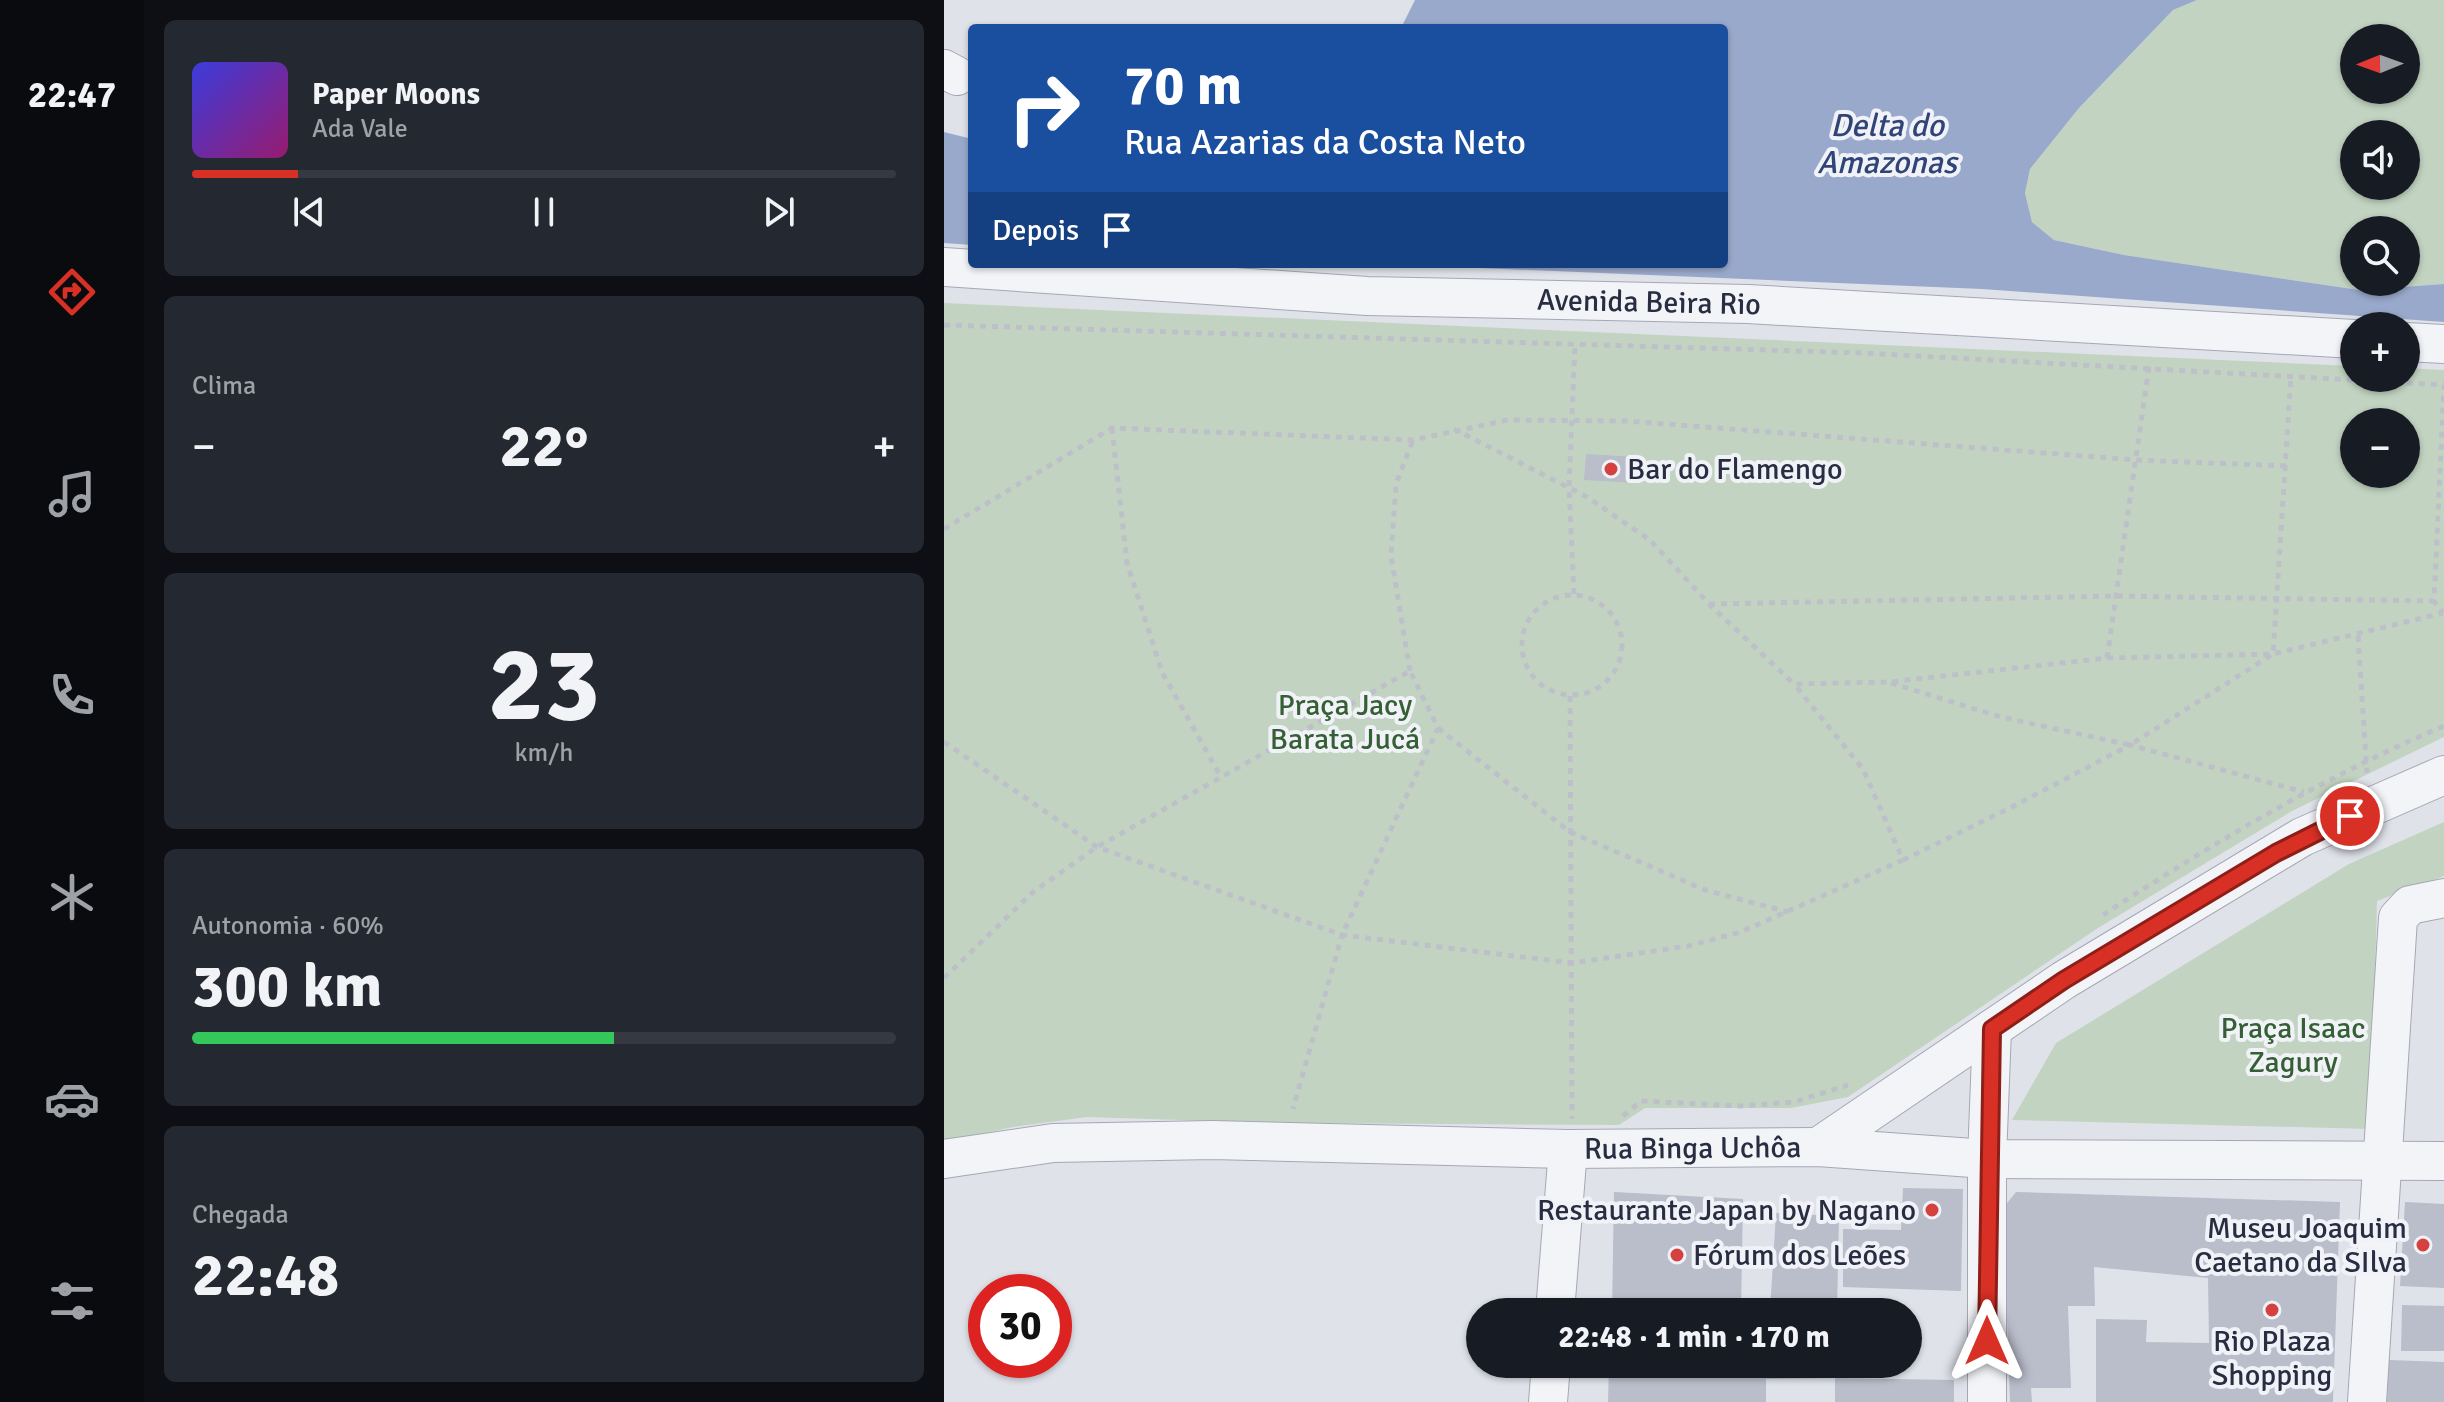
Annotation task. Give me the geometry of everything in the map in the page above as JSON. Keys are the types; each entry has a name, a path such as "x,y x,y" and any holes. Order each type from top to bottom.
{"street":[{"name":"Avenida Beira Rio","path":"944,267 1367,296 1748,304 2340,338"},
{"path":"2420,343 2444,344"},
{"path":"1818,1147 2064,980 2302,837 2444,775"},
{"path":"2367,1402 2380,1159 2398,918 2410,905 2444,898"},
{"path":"1987,1402 1987,1159 1992,1029"},
{"path":"1556,1298 1570,1126"},
{"name":"Rua Binga Uchôa","path":"944,1159 1053,1143 1570,1126 1987,1159 2444,1161"},
{"path":"1548,1402 1550,1378"}],"path":[{"path":"944,325 1575,343 2149,367 2444,385 2434,601 2443,612 2358,636 2273,654 2107,658 1889,682 1794,684"},
{"path":"1574,594 1569,488 1575,343"},
{"path":"2107,658 2149,367"},
{"path":"2273,654 2291,376"},
{"path":"944,529 1112,428 1413,440 1508,420 1570,423 1626,421 2136,460 2286,466"},
{"path":"1112,428 1127,563 1162,672 1221,777"},
{"path":"1454,429 1569,488 1650,540 1709,604 1794,684 1863,769 1903,860"},
{"path":"1413,440 1396,484 1391,556 1410,671 1438,728 1570,832 1705,890 1789,912"},
{"path":"1574,594 1596,601 1614,617 1623,647 1619,663 1600,688 1570,696 1547,689 1530,673 1522,643 1532,613 1558,596 1574,594"},
{"path":"1709,604 2116,596 2434,601"},
{"path":"2358,636 2363,738"},
{"path":"944,742 1097,847 1342,935 1572,963 1688,946 1741,932 1789,912 1903,860 2130,745 2273,654"},
{"path":"944,978 1033,892 1097,847 1410,671"},
{"path":"1889,682 2001,717 2130,745 2304,792"},
{"path":"1570,696 1570,1126"},
{"path":"2097,919 2217,841 2304,792 2364,760 2444,726"},
{"path":"1307,1115 1292,1115 1312,1031 1342,935 1438,728"},
{"path":"1621,1120 1627,1109 1641,1101 1740,1106 1794,1102 1849,1085 1861,1077"}],"green space":[{"path":"2197,0 2444,0 2444,284 2420,286 2420,216 2340,216 2340,287 2124,255 2054,240 2032,222 2025,193 2030,169 2079,108 2173,10"},
{"name":"Praça Jacy Barata Jucá","path":"944,303 2340,365 2340,392 2420,392 2420,369 2444,370 2444,737 2292,811 2098,928 1848,1097 1791,1108 1645,1108 1619,1125 1274,1123 1087,1117 1013,1127 944,1142"},
{"name":"Praça Isaac Zagury","path":"2444,822 2444,876 2377,901 2371,1129 2012,1120 2056,1043 2349,864"}],"water":[{"name":"Delta do Amazonas","path":"1415,0 2197,0 2173,10 2079,108 2030,169 2025,193 2032,222 2054,240 2124,255 2340,287 2340,296 2420,296 2420,286 2444,284 2444,322 2420,320 2420,312 2340,312 2340,315 1982,289 1481,268 1728,268 1728,24 1403,24"},
{"path":"944,132 968,138 968,245 944,243"}],"building":[{"name":"Bar do Flamengo","path":"1586,454 1637,457 1636,483 1584,480"},
{"path":"1903,1188 1963,1189 1961,1291 1843,1287 1843,1229 1901,1230"},
{"name":"Fórum dos Leões","path":"1614,1192 1743,1199 1741,1298 1612,1298"},
{"name":"Rio Plaza Shopping","path":"2016,1192 2340,1202 2333,1402 2096,1402 2096,1319 2147,1320 2146,1342 2209,1343 2208,1278 2094,1267 2095,1306 2068,1306 2071,1388 2031,1388 2032,1402 2010,1402 2003,1208"},
{"name":"Museu Joaquim Caetano da SIlva","path":"2405,1202 2444,1204 2444,1288 2400,1286"},
{"path":"1776,1213 1839,1216 1837,1298 1771,1298"},
{"path":"2402,1305 2444,1306 2444,1351 2401,1351"},
{"path":"2389,1360 2444,1362 2444,1402 2387,1402"},
{"path":"1609,1378 1835,1378 1766,1379 1766,1402 1608,1402"},
{"path":"1835,1378 1954,1380 1954,1402 1835,1402"}],"place":[{"name":"Bar do Flamengo","path":"1611,469"},
{"name":"Restaurante Japan by Nagano","path":"1932,1210"},
{"name":"Museu Joaquim Caetano da SIlva","path":"2423,1245"},
{"name":"Fórum dos Leões","path":"1677,1255"},
{"name":"Rio Plaza Shopping","path":"2272,1310"}],"route":[{"path":"1987,1341 1987,1159 1992,1029 2064,980 2302,837 2350,816"}]}
